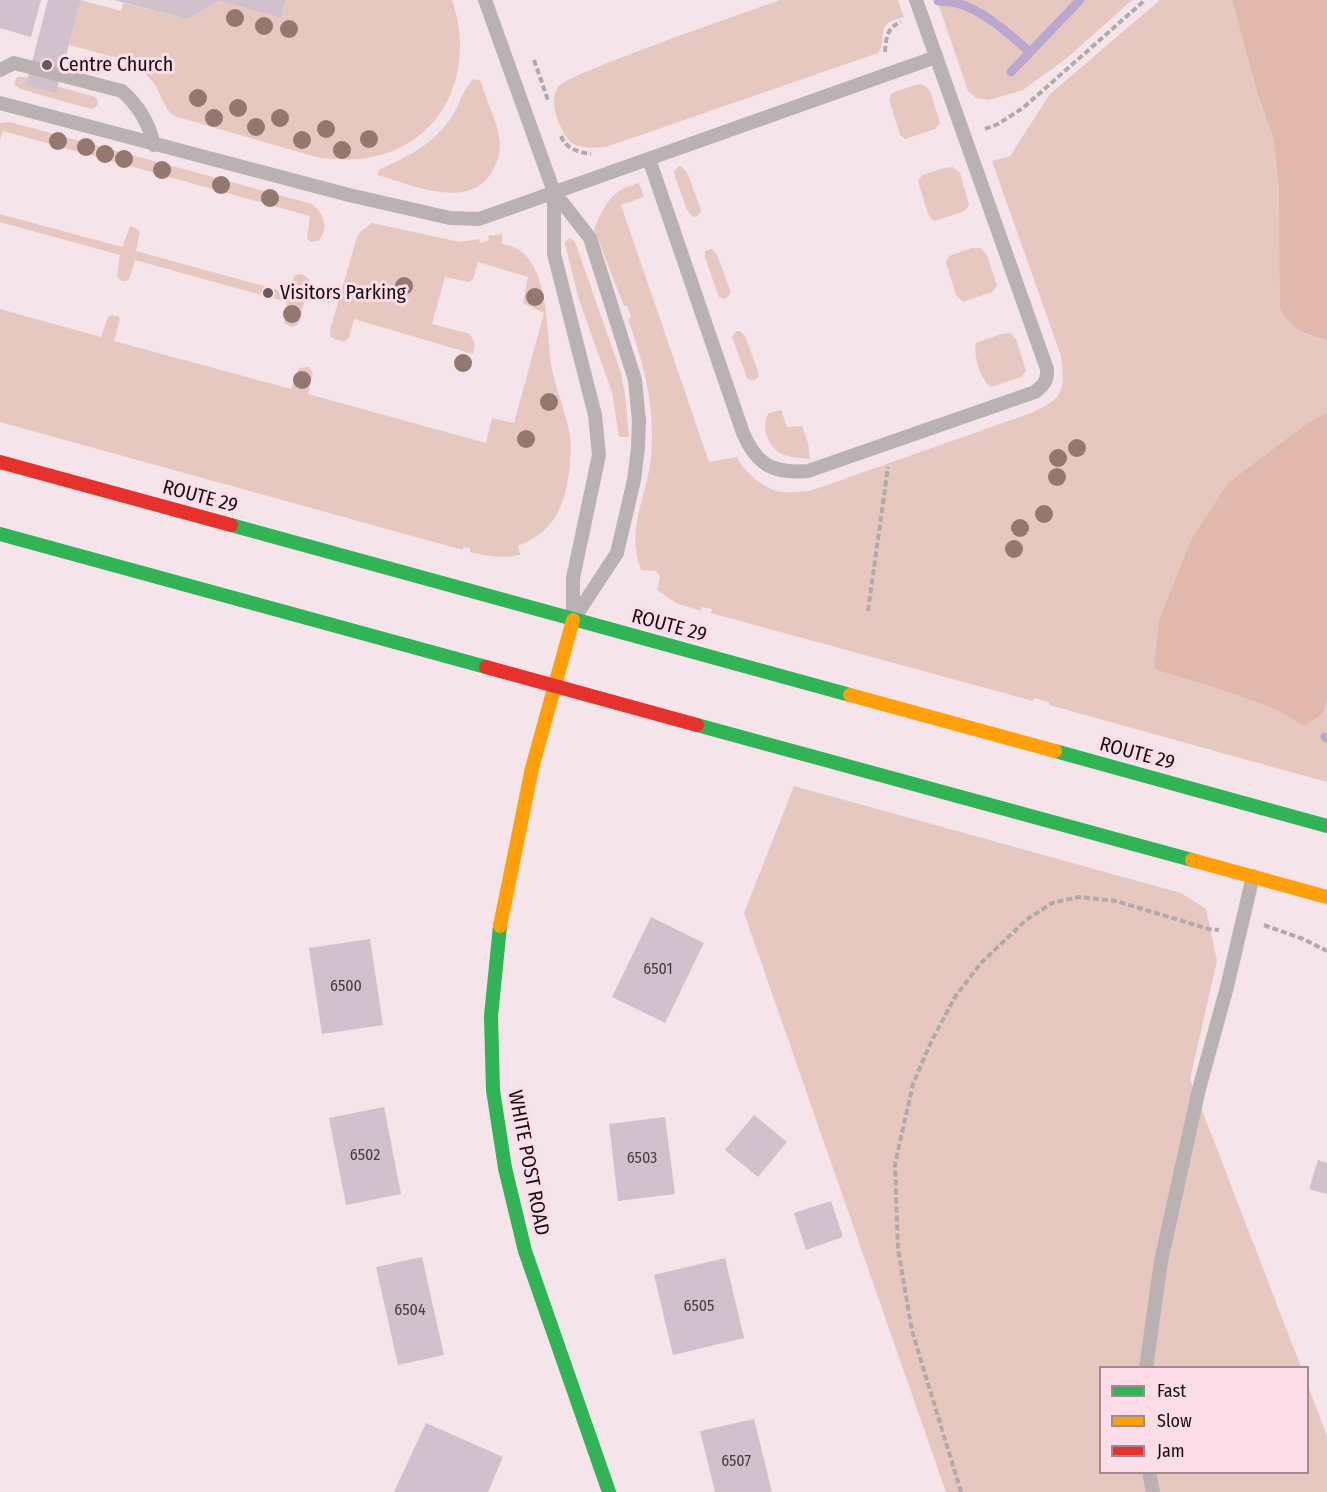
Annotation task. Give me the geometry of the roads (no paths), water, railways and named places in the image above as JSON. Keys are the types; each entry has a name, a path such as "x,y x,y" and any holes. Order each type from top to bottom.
{"main road":[{"name":"ROUTE 29","path":"0,462 1327,826"},
{"path":"0,534 1327,897"},
{"name":"WHITE POST ROAD","path":"573,620 532,768 498,938 491,1016 493,1090 505,1168 525,1251 609,1492"}],"lane":[{"path":"485,0 554,192 590,238 635,380 639,421 634,480 617,553 573,620"},
{"path":"649,159 740,425 755,456 766,465 794,472 808,471 1028,397 1044,386 1048,378 1047,369 916,0"},
{"path":"0,103 349,195 450,218 479,219 936,57"},
{"path":"0,70 14,63 122,91 134,101 144,116 154,145"},
{"path":"554,192 554,254 595,415 600,455 573,578 573,620"},
{"path":"1146,1366 1161,1261 1199,1089 1216,1033 1253,876"},
{"path":"1149,1474 1153,1492"}],"waterway":[{"path":"1011,72 1080,0"},
{"path":"938,1 954,2 976,11 996,23 1030,52"}],"place":[{"name":"Centre Church","path":"47,65"},
{"name":"Visitors Parking","path":"268,293"}]}
